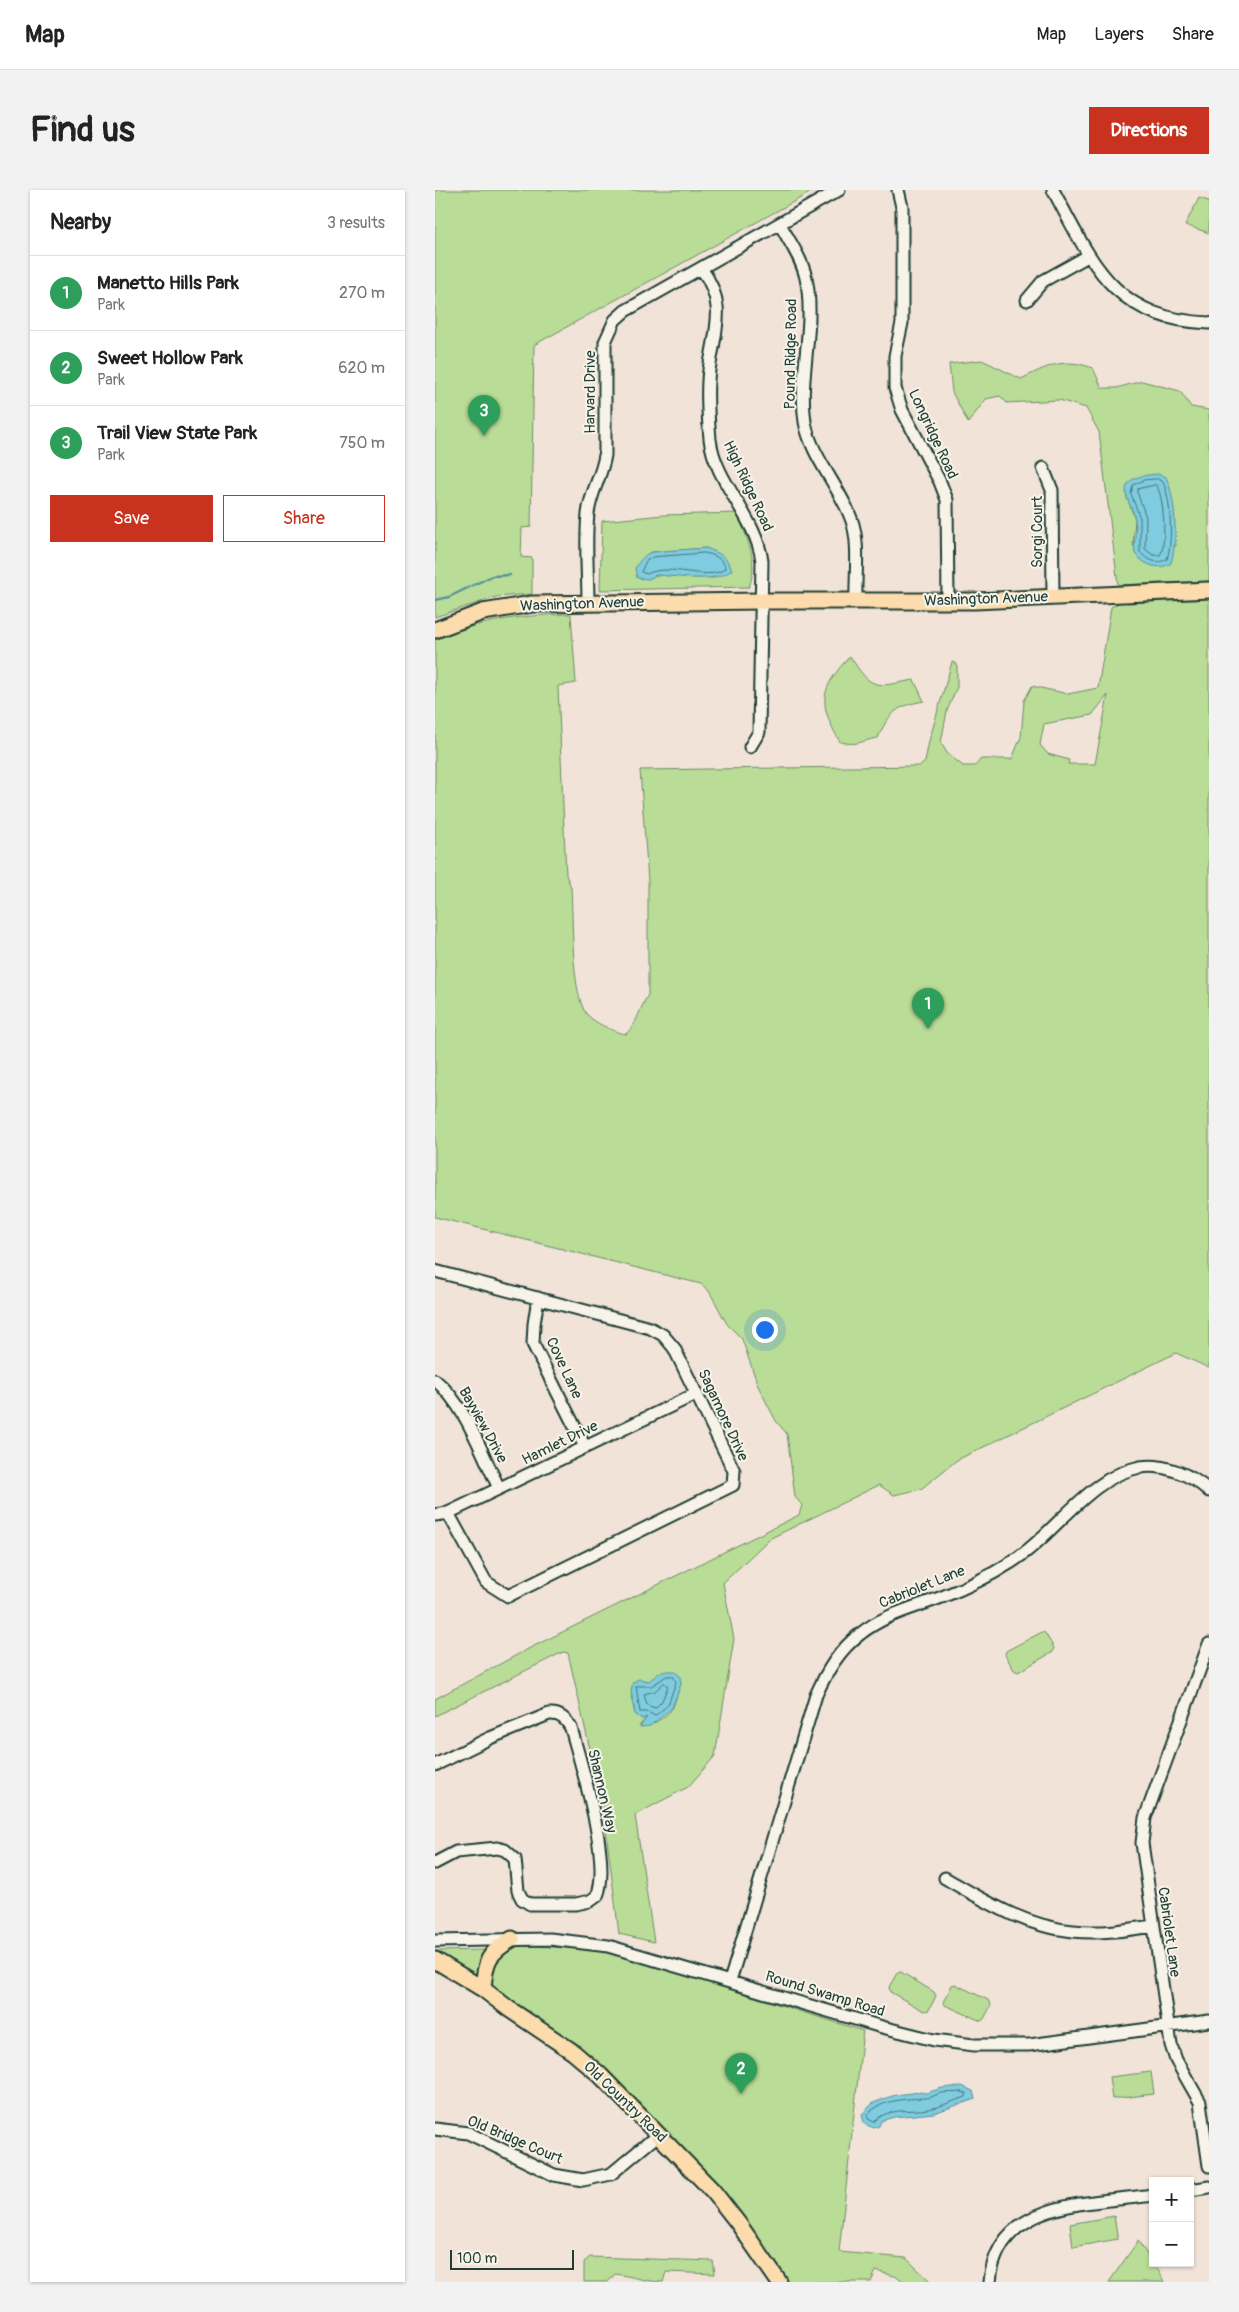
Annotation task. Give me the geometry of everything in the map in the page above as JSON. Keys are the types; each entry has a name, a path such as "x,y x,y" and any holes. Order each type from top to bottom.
{"main road":[{"name":"Washington Avenue","path":"435,630 483,612 532,604 948,601 1209,590"},
{"path":"483,1989 485,1966 489,1957 495,1950 512,1939"},
{"name":"Old Country Road","path":"435,1960 483,1989 587,2063 713,2190 779,2282"},
{"path":"435,1971 509,2009"}],"street":[{"name":"Harvard Drive","path":"588,604 588,515 591,495 603,469 605,455 605,350 609,330 615,320 625,311 839,190"},
{"name":"Longridge Road","path":"898,190 902,207 902,324 895,356 895,388 902,410 940,482 947,500 948,601"},
{"path":"1053,190 1088,256 1112,286 1135,304 1168,318 1209,323"},
{"name":"Pound Ridge Road","path":"780,224 799,259 806,278 808,330 804,376 805,421 812,443 853,524 855,601"},
{"path":"1027,300 1043,281 1088,256"},
{"name":"High Ridge Road","path":"701,268 709,278 717,300 716,336 709,370 710,440 719,468 757,538 762,561 763,601"},
{"name":"Sorgi Court","path":"1043,468 1053,490 1053,597"},
{"path":"750,747 759,732 763,601"},
{"name":"Sagamore Drive","path":"435,1272 650,1328 663,1335 674,1348 734,1471 733,1485 508,1596 485,1582 448,1513"},
{"name":"Cove Lane","path":"538,1298 533,1344 585,1447"},
{"name":"Bayview Drive","path":"435,1380 445,1387 457,1402 499,1488"},
{"name":"Hamlet Drive","path":"435,1515 448,1513 696,1394"},
{"name":"Cabriolet Lane","path":"730,1981 816,1695 827,1671 841,1652 859,1634 876,1622 951,1593 1010,1564 1029,1550 1102,1483 1121,1473 1141,1467 1162,1468 1183,1473 1200,1482 1209,1491"},
{"name":"Cabriolet Lane","path":"1209,1644 1145,1818 1142,1843 1167,2026 1175,2060 1200,2102 1209,2166"},
{"name":"Shannon Way","path":"435,1765 490,1738 549,1714 559,1715 566,1719 571,1728 594,1813 601,1884 597,1896 583,1904 530,1904 522,1899 518,1891 515,1859 505,1850 497,1848 456,1852 435,1863"},
{"path":"945,1878 1002,1909 1050,1928 1094,1932 1153,1926"},
{"name":"Round Swamp Road","path":"435,1942 512,1939 566,1940 609,1946 882,2028 933,2040 974,2045 1029,2045 1209,2021"},
{"name":"Old Bridge Court","path":"435,2129 467,2133 554,2175 583,2180 611,2174 659,2134"},
{"path":"1194,2189 1209,2187"},
{"path":"990,2282 993,2261 1001,2244 1012,2230 1027,2219 1047,2212 1149,2196"}],"green space":[{"path":"435,190 815,190 534,345 531,527 522,528 521,557 532,558 532,594 496,597 435,617"},
{"path":"1199,198 1209,201 1209,233 1185,225"},
{"path":"982,360 1021,379 1056,364 1073,363 1093,368 1102,388 1116,388 1142,381 1180,391 1191,407 1209,410 1209,581 1118,585 1099,432 1086,408 1059,400 1007,403 1000,396 986,399 968,423 952,392 949,364","holes":["1126,495 1174,525 1176,546 1133,546 1135,519"]},
{"path":"737,513 751,550 753,568 749,587 600,590 602,521 663,515","holes":["706,548 715,578 656,575 651,552"]},
{"path":"1209,599 1209,1368 1176,1353 957,1460 921,1489 894,1495 879,1485 769,1539 723,1583 734,1639 715,1756 688,1787 635,1815 654,1942 619,1934 603,1807 568,1653 563,1652 435,1716 435,1699 526,1650 799,1515 802,1505 795,1497 787,1434 776,1421 758,1386 742,1339 727,1324 709,1291 701,1284 435,1217 435,640 485,623 518,617 571,614 576,683 558,686 566,875 571,887 573,950 577,984 580,999 587,1014 602,1025 626,1034 633,1025 648,995 648,881 640,770 920,766 925,762 929,741 952,662 957,664 957,687 947,711 941,743 947,753 963,766 975,766 981,759 1012,759 1021,737 1024,701 1032,686 1068,694 1098,688 1111,607 1124,600 1127,603","holes":["1108,695 1095,764 1068,764 1069,760 1048,754 1040,745 1044,724 1092,715","646,1682 681,1684 673,1707 667,1714 658,1721 639,1726 648,1716 642,1719 635,1714 631,1696"]},
{"path":"850,656 864,676 876,684 882,685 914,680 924,701 900,708 890,716 878,738 859,743 840,742 825,706 825,696 828,687"},
{"path":"1042,1632 1045,1633 1054,1648 1053,1652 1018,1672 1014,1670 1005,1655 1006,1651"},
{"path":"514,1945 605,1950 863,2031 839,2252 906,2258 931,2282 904,2282 898,2277 876,2271 871,2282 786,2282 663,2133 588,2054 502,1998 496,1992 490,1978 492,1967 497,1954"},
{"path":"435,1951 488,1951 481,1975 475,1977 435,1954"},
{"path":"901,1972 934,1992 936,1996 929,2010 924,2011 890,1992 889,1987 897,1973"},
{"path":"955,1984 988,2000 991,2005 984,2019 981,2021 945,2005 943,2002 952,1985"},
{"path":"1151,2072 1154,2094 1112,2099 1109,2077"},
{"path":"1114,2216 1118,2239 1073,2247 1070,2224"},
{"path":"1138,2241 1149,2257 1149,2267 1156,2267 1164,2282 1109,2282"},
{"path":"590,2257 713,2261 715,2274 666,2272 663,2282 615,2274 608,2282 584,2282 584,2262"}],"water":[{"path":"1158,474 1166,477 1172,496 1175,520 1175,543 1171,563 1161,567 1147,564 1135,554 1135,519 1126,490 1130,481 1135,478"},
{"path":"706,548 728,561 732,570 716,577 706,578 656,575 649,579 637,578 635,568 643,557 649,553"},
{"path":"674,1671 680,1676 681,1684 672,1708 650,1726 640,1727 647,1717 642,1719 635,1714 631,1691 633,1682 639,1679 649,1681 659,1673"},
{"path":"962,2086 973,2091 975,2099 934,2113 894,2117 881,2121 879,2126 874,2128 864,2124 862,2114 873,2103 895,2095 926,2093 942,2088"}],"waterway":[{"path":"435,600 449,597 492,576 510,575"}],"place":[{"name":"Trail View State Park","path":"484,436"},
{"name":"Manetto Hills Park","path":"928,1029"},
{"name":"Sweet Hollow Park","path":"741,2094"}]}
